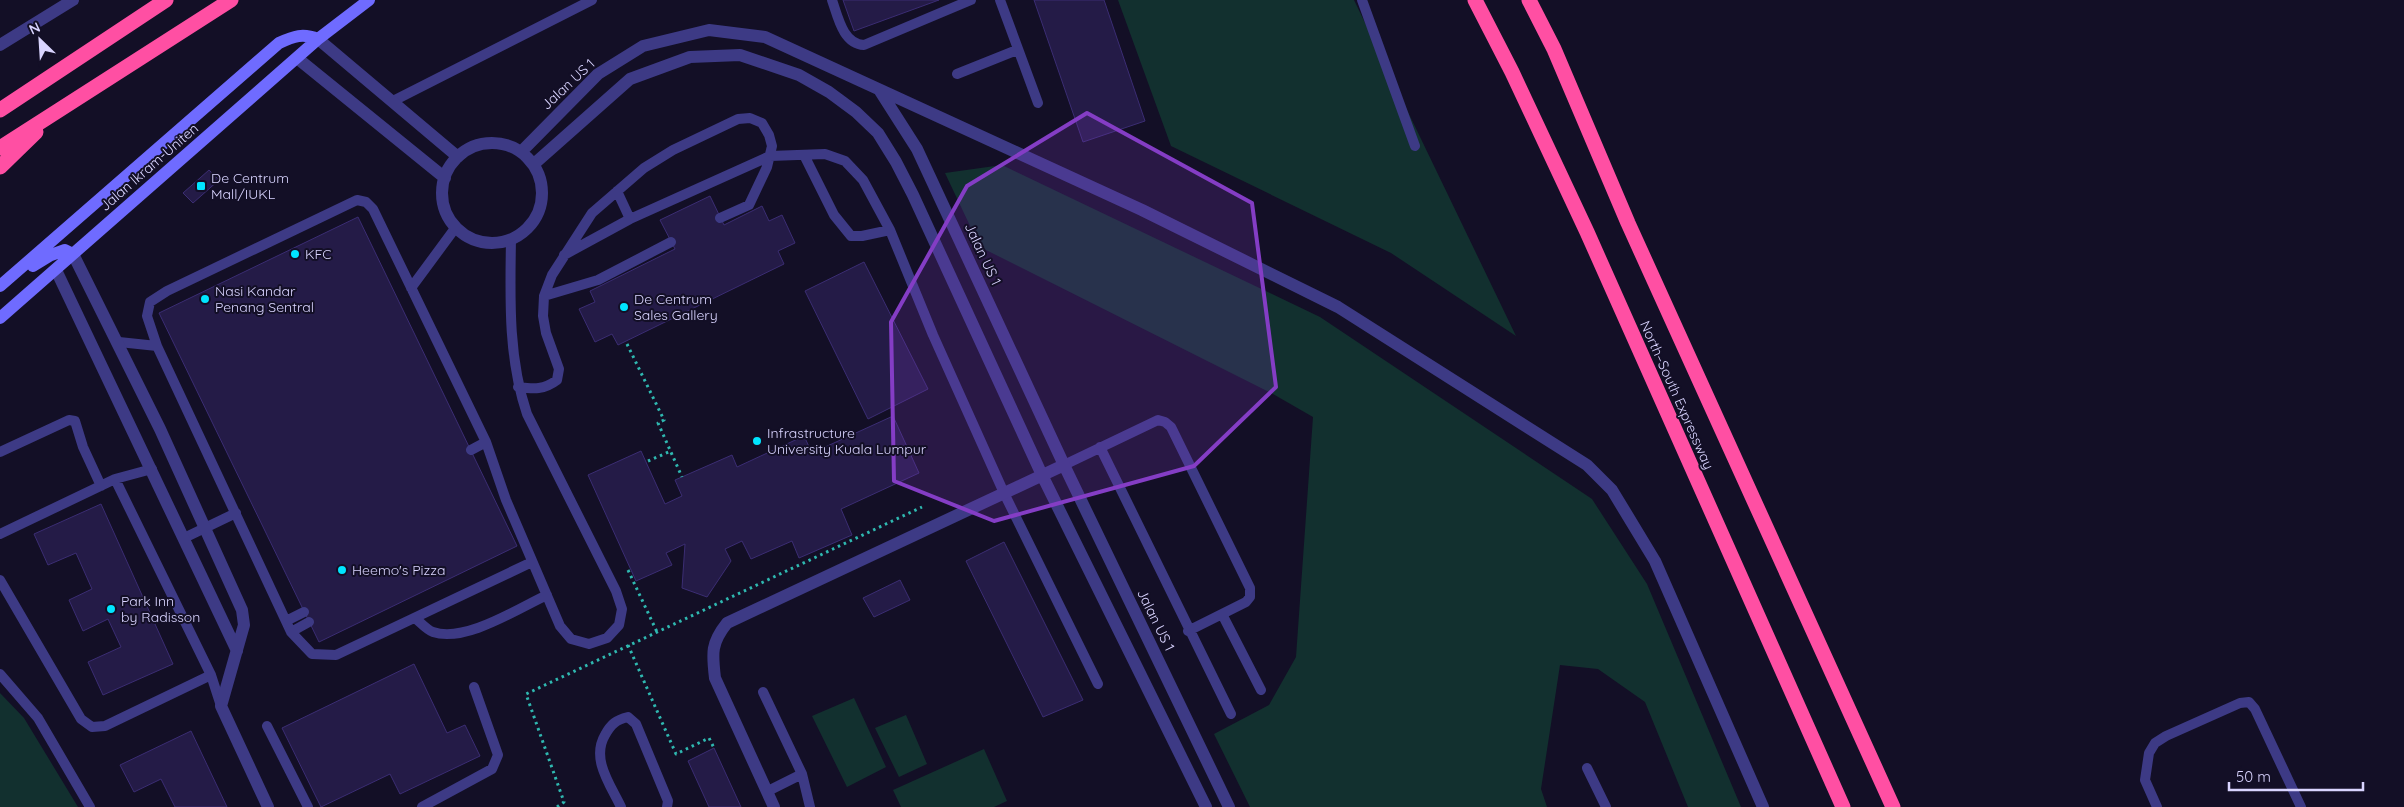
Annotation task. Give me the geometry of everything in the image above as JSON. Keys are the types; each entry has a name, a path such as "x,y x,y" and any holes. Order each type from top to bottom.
{"highway":[{"path":"144,14 152,0"},
{"path":"0,110 166,0"},
{"path":"0,148 64,105 232,0"},
{"name":"North–South Expressway","path":"1475,0 1512,72 1587,232 1843,807"},
{"name":"North–South Expressway","path":"1529,0 1554,49 1632,232 1893,807"},
{"path":"0,167 64,105"}],"main road":[{"name":"Jalan Ikram-Uniten","path":"0,318 297,58 369,0"},
{"name":"Jalan Ikram-Uniten","path":"1,285 279,43 293,36 307,35 318,40"},
{"path":"1,285 52,254 65,250 73,254"}],"street":[{"path":"0,45 73,0"},
{"name":"Jalan US 1","path":"522,152 598,74 644,46 709,30 765,37 880,91 917,149 1064,465 1229,807"},
{"path":"318,40 458,157"},
{"path":"534,164 630,79 690,57 740,55 799,75 828,92 856,112 878,133 896,162 1042,475 1206,807"},
{"path":"297,58 444,178"},
{"path":"880,91 1142,210 1338,307 1587,465 1612,490 1655,561 1763,807"},
{"path":"489,143 506,145 522,152 534,164 540,178 542,192 540,207 534,220 524,231 511,239 497,243 482,242 468,236 456,227 444,204 442,191 444,178 458,157 472,148 489,143"},
{"path":"73,254 119,342 242,610 244,625 221,706 268,807"},
{"path":"56,270 237,651"},
{"path":"774,807 715,678 712,657 715,638 727,623 748,611 1064,465"}],"lane":[{"path":"393,101 592,0"},
{"path":"835,1 847,38 855,45 864,45 971,0"},
{"path":"1000,0 1038,103"},
{"path":"1362,0 1415,146"},
{"path":"957,74 1018,50"},
{"path":"518,387 537,389 548,387 557,380 559,369 546,333 543,316 544,296 552,275 592,213 644,168 673,150 738,120 750,118 762,123 769,135 772,146 767,167 749,205 720,218"},
{"path":"564,255 630,219 770,156 826,154 845,160 863,180 890,230 933,335 1004,493 1098,684"},
{"path":"804,155 834,215 851,236 862,236 890,230"},
{"path":"617,190 630,219"},
{"path":"511,239 510,309 518,387 527,414 616,591 622,609 619,625 607,638 589,644 571,639 560,626 532,562 501,502 486,442 373,210 366,202 357,200 167,291 150,302 147,316 157,346 291,632 312,654 336,655 532,562"},
{"path":"411,288 456,227"},
{"path":"544,296 598,280 671,242"},
{"path":"119,342 157,346"},
{"path":"0,452 69,420 75,421 83,447 101,486"},
{"path":"1064,465 1100,446 1158,420 1165,422 1171,427 1250,588 1250,596 1246,602 1188,630"},
{"path":"471,450 486,442"},
{"path":"1100,446 1230,714"},
{"path":"1,530 116,479 152,469"},
{"path":"116,479 211,675 221,706"},
{"path":"184,538 236,513"},
{"path":"0,580 81,719 92,727 105,726 211,675"},
{"path":"415,618 432,632 453,635 473,630 546,595"},
{"path":"286,621 304,612"},
{"path":"1222,614 1261,690"},
{"path":"291,632 309,622"},
{"path":"0,674 38,718 90,807"},
{"path":"422,807 492,769 498,755 474,687"},
{"path":"763,692 802,774 810,807"},
{"path":"2157,807 2145,780 2149,753 2155,743 2166,736 2240,703 2249,702 2255,708 2301,807"},
{"path":"621,807 600,763 598,752 610,726 618,719 628,718 636,724 668,802 667,807"},
{"path":"267,726 308,807"},
{"path":"1587,768 1606,807"},
{"path":"768,791 802,774"}],"path":[{"path":"627,344 664,420 658,422 682,477"},
{"path":"648,461 671,451"},
{"path":"556,807 564,802 526,694 922,507"},
{"path":"628,570 657,632"},
{"path":"628,645 676,754 709,738 714,748"}],"highlighted area":[{"path":"1087,113 1252,203 1276,387 1194,466 994,521 894,481 891,322 967,186"}],"green space":[{"path":"1118,0 1354,0 1516,336 1391,253 1171,146"},
{"path":"1002,165 1320,317 1592,499 1647,584 1741,807 1688,807 1645,702 1598,669 1560,665 1541,789 1547,807 1250,807 1214,734 1269,705 1296,657 1313,417 1273,394 980,247 945,173"},
{"path":"0,693 24,718 78,807 0,807"},
{"path":"854,698 886,767 847,787 812,716"},
{"path":"906,715 927,764 899,777 875,728"},
{"path":"984,749 1007,801 994,807 901,807 893,790"}],"building":[{"path":"843,0 939,0 854,31"},
{"path":"1034,0 1104,0 1145,121 1083,142"},
{"path":"209,170 219,180 193,203 183,193"},
{"path":"710,196 724,225 762,206 769,221 782,215 795,243 778,251 784,264 618,345 612,334 595,342 579,309 595,302 590,291 675,249 660,220"},
{"path":"358,217 517,546 319,642 159,313"},
{"path":"864,262 928,389 868,419 805,291"},
{"path":"893,416 919,473 841,509 852,535 799,558 792,541 751,559 742,541 725,549 731,561 707,597 682,588 685,544 666,553 672,565 636,581 588,475 641,451 665,504 682,496 675,480 732,455 737,467 804,436 812,453"},
{"name":"Park Inn by Radisson","path":"101,504 173,664 103,695 88,662 121,647 108,619 83,631 69,600 92,589 76,553 48,565 34,534"},
{"path":"1004,542 1083,700 1043,717 966,561"},
{"path":"900,580 910,600 874,617 863,598"},
{"path":"414,664 447,733 465,725 480,756 400,794 390,774 321,807 282,728"},
{"path":"191,731 227,807 175,807 161,779 134,792 120,765"},
{"path":"714,748 741,807 709,807 688,761"}],"place":[{"name":"De Centrum Mall/IUKL","path":"201,186"},
{"name":"KFC","path":"295,254"},
{"name":"Nasi Kandar Penang Sentral","path":"205,299"},
{"name":"De Centrum Sales Gallery","path":"624,307"},
{"name":"Infrastructure University Kuala Lumpur","path":"757,441"},
{"name":"Heemo's Pizza","path":"342,570"},
{"name":"Park Inn by Radisson","path":"111,609"}]}
